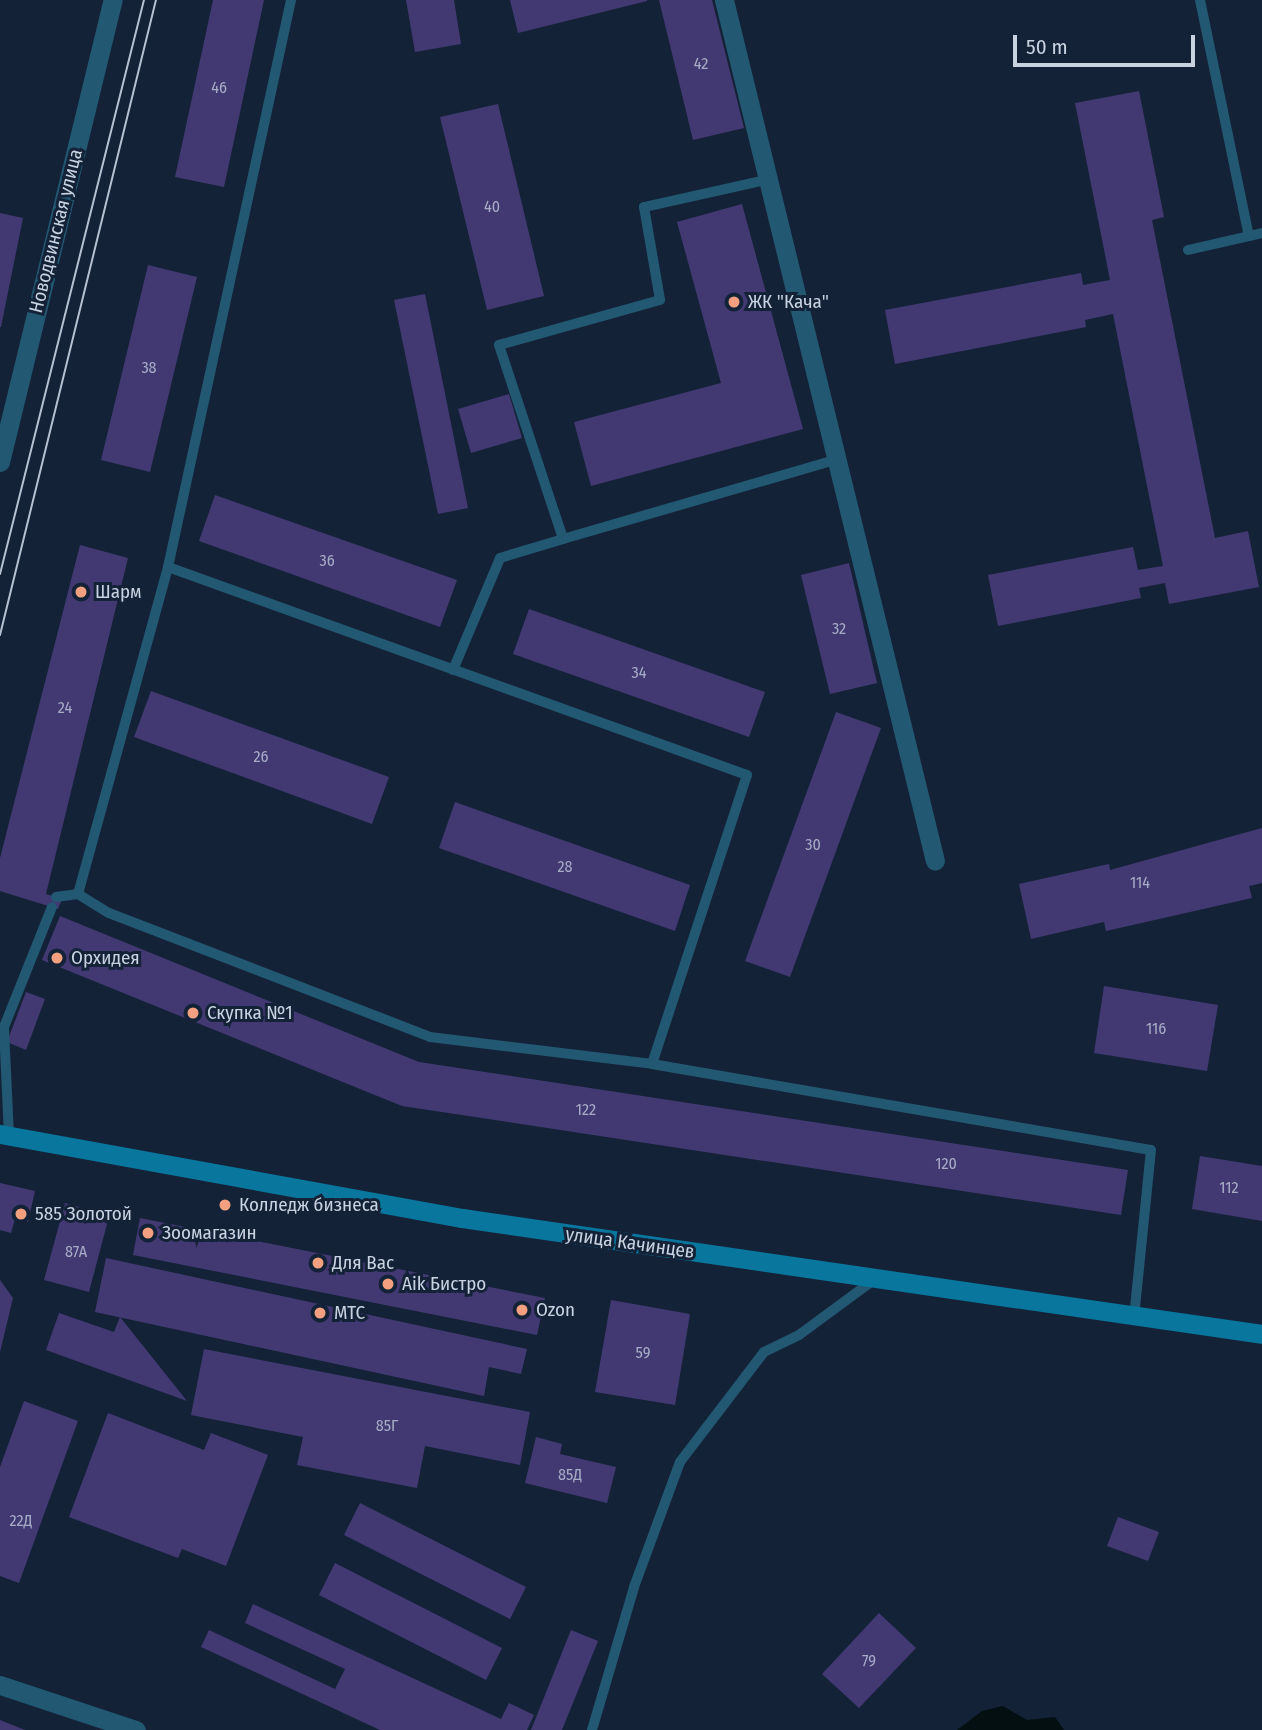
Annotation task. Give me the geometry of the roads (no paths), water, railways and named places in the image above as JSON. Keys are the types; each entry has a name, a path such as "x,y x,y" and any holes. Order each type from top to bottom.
{"main road":[{"name":"улица Качинцев","path":"5,1134 461,1218 1262,1334"}],"street":[{"name":"Новодвинская улица","path":"0,462 113,0"},
{"path":"724,0 935,861"},
{"path":"0,1685 136,1730"}],"lane":[{"path":"78,894 168,568 291,0"},
{"path":"1200,0 1249,236"},
{"path":"563,539 499,345 660,300 644,207 766,180"},
{"path":"1188,250 1262,233"},
{"path":"453,670 500,558 835,460"},
{"path":"168,568 747,775 652,1064"},
{"path":"5,1134 4,1027 54,902 78,894 109,913 430,1037 652,1064 1151,1150 1134,1316"},
{"path":"592,1730 634,1587 680,1462 764,1352 875,1279"}],"tram line":[{"path":"0,574 144,0"},
{"path":"0,635 156,0"}],"place":[{"name":"ЖК \"Кача\"","path":"734,302"},
{"name":"Шарм","path":"81,592"},
{"name":"Орхидея","path":"57,958"},
{"name":"Скупка №1","path":"193,1013"},
{"name":"Колледж бизнеса","path":"225,1205"},
{"name":"585 Золотой","path":"21,1214"},
{"name":"Зоомагазин","path":"148,1233"},
{"name":"Для Вас","path":"318,1263"},
{"name":"Aik Бистро","path":"388,1284"},
{"name":"Ozon","path":"522,1310"},
{"name":"МТС","path":"320,1313"}]}
